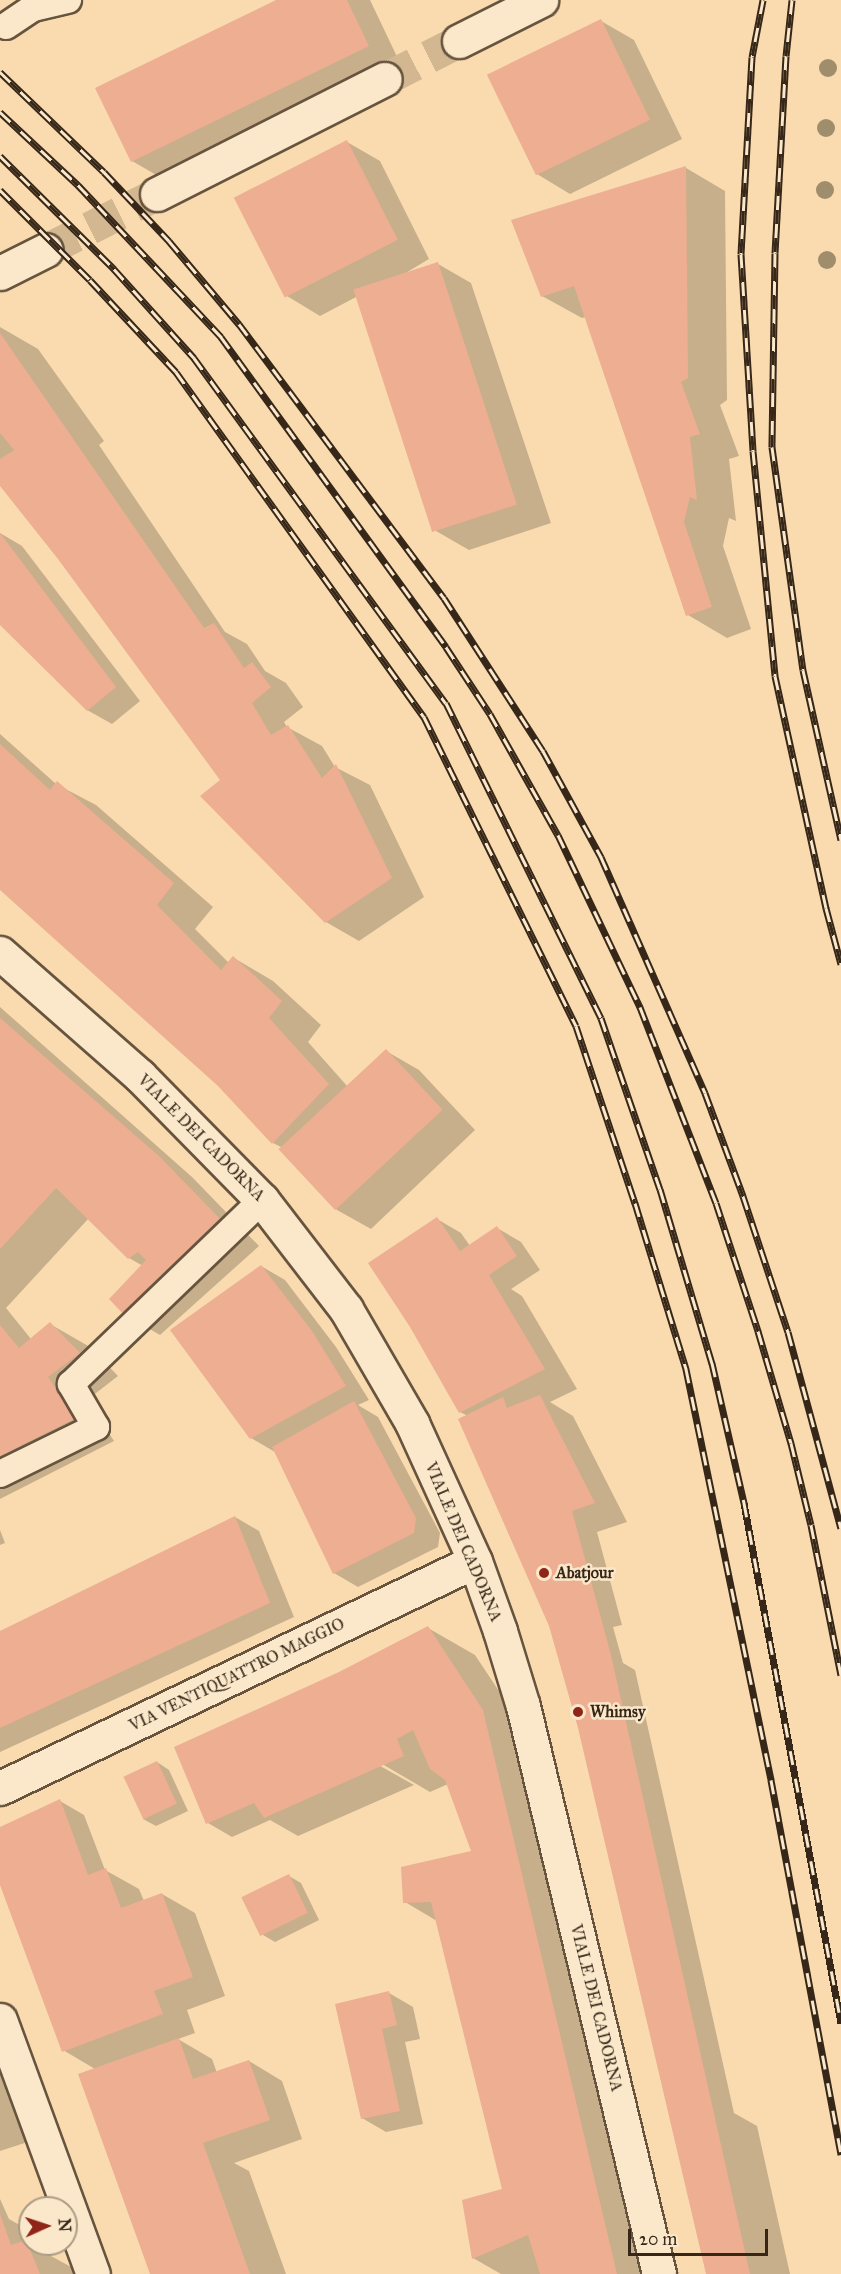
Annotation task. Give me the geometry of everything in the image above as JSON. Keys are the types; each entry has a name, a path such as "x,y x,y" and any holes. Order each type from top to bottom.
{"street":[{"path":"459,41 541,0"},
{"path":"157,194 385,79"},
{"path":"0,273 46,250"},
{"name":"VIALE DEI CADORNA","path":"0,953 140,1076 262,1200 346,1309 412,1423 475,1561 523,1706 659,2274"},
{"name":"VIA VENTIQUATTRO MAGGIO","path":"0,1788 475,1561"},
{"path":"0,2020 93,2274"}],"lane":[{"path":"6,26 33,8 68,0"},
{"path":"0,1474 96,1427 71,1383 262,1200"}],"building":[{"path":"276,0 347,0 369,46 131,162 95,88"},
{"path":"601,19 650,120 536,175 487,75"},
{"path":"347,140 398,240 285,297 234,198"},
{"path":"686,166 688,378 681,382 700,434 690,437 697,500 690,497 684,522 712,607 686,616 574,286 541,297 511,220"},
{"path":"438,262 517,505 432,532 353,290"},
{"path":"0,333 204,628 214,623 244,668 252,662 271,687 252,703 271,735 288,725 322,778 336,764 392,878 325,923 200,796 220,780 58,559 0,486 0,459 14,450 0,433"},
{"path":"0,533 116,687 87,711 0,625"},
{"path":"0,744 50,790 57,781 174,883 157,905 221,970 233,956 282,1001 269,1018 329,1084 272,1144 218,1086 0,890"},
{"path":"0,1018 159,1156 227,1226 126,1317 109,1299 146,1260 138,1252 128,1259 56,1188 0,1249"},
{"path":"386,1049 443,1110 335,1210 278,1149"},
{"path":"437,1217 460,1251 497,1226 517,1256 489,1275 545,1369 459,1413 410,1327 368,1263"},
{"path":"261,1265 312,1331 346,1386 250,1439 170,1330"},
{"path":"50,1322 80,1353 48,1377 76,1418 0,1456 0,1325 19,1348"},
{"path":"540,1395 595,1503 572,1511 611,1655 750,2274 706,2274 578,1728 549,1626 458,1419 503,1397 507,1408"},
{"path":"354,1401 416,1518 414,1533 333,1574 272,1447"},
{"path":"235,1516 270,1603 0,1728 0,1631"},
{"path":"428,1626 483,1710 617,2274 540,2274 528,2235 472,2259 462,2200 502,2189 431,1902 403,1903 401,1867 471,1851 445,1780 430,1769 413,1730 397,1739 404,1756 264,1818 254,1803 206,1824 174,1747 339,1672"},
{"path":"157,1761 177,1804 143,1819 123,1777"},
{"path":"60,1799 88,1875 106,1868 121,1908 162,1893 193,1977 154,1991 163,2014 62,2052 0,1885 0,1827"},
{"path":"289,1874 308,1913 260,1936 241,1897"},
{"path":"389,1991 397,2025 382,2029 400,2111 361,2119 335,2004"},
{"path":"179,2038 193,2079 249,2060 270,2120 203,2143 250,2274 150,2274 78,2074"},
{"path":"0,2214 11,2245 18,2243 18,2256 33,2256 40,2274 0,2274"}],"tunnel":[{"path":"385,79 459,41"},
{"path":"46,250 157,194"}],"railway":[{"path":"763,0 752,57 741,254 753,451 775,676 826,908 841,964"},
{"path":"792,0 786,56 775,253 772,447 803,670 841,840"},
{"path":"0,72 104,172 169,241 239,324 444,598 543,751 601,857 705,1093 743,1196 788,1332 841,1528"},
{"path":"0,112 78,185 221,337 446,647 490,714 558,835 640,1007 716,1203 758,1331 791,1443 811,1525 841,1675"},
{"path":"0,156 114,269 194,358 446,703 601,1018 660,1189 712,1363 744,1503 841,2023"},
{"path":"0,190 90,280 176,372 424,717 576,1026 635,1203 686,1369 771,1780 841,2155"}],"place":[{"name":"Abatjour","path":"544,1573"},
{"name":"Whimsy","path":"578,1712"}]}
